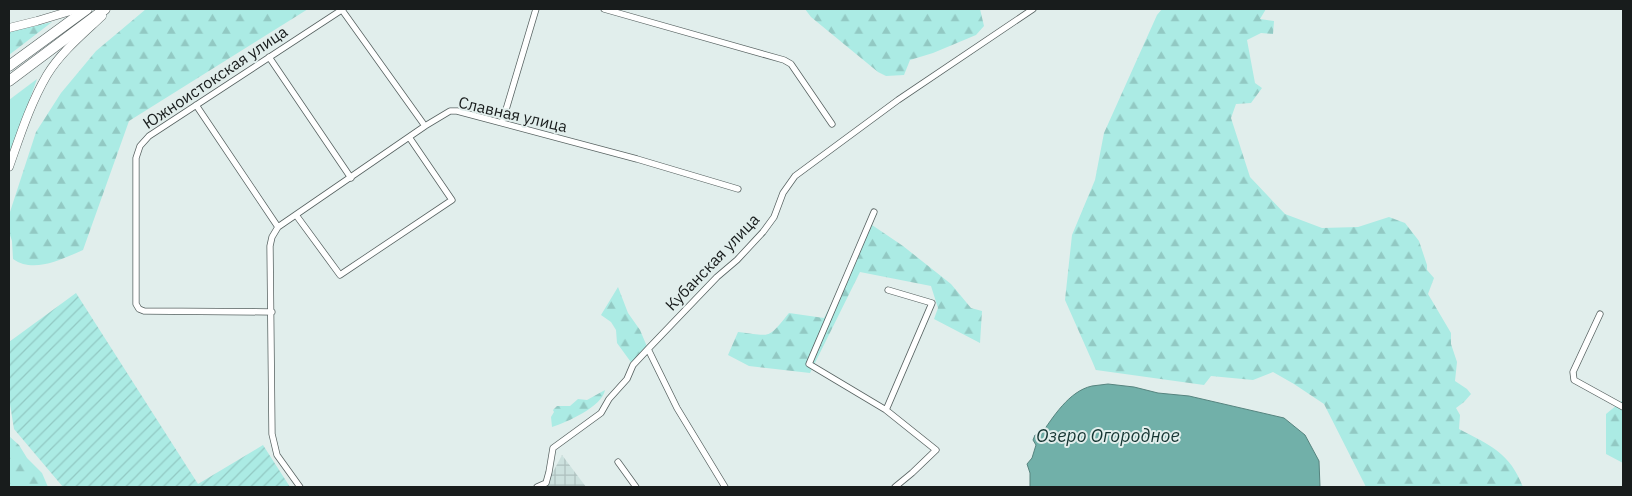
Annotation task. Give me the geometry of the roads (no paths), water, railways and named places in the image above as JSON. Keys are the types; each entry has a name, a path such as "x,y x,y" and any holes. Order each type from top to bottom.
{"highway":[{"path":"9,66 87,9"},
{"path":"9,81 107,9"}],"main road":[{"path":"9,28 77,9"},
{"path":"9,167 28,114 48,74 69,48 107,9"}],"street":[{"path":"342,9 425,126"},
{"name":"Южноистокская улица","path":"272,312 144,311 139,309 136,304 136,158 140,146 149,136 342,9"},
{"path":"502,123 536,9"},
{"path":"604,9 784,60 791,64 832,124"},
{"name":"Кубанская улица","path":"536,487 546,483 553,448 601,413 609,399 627,379 633,365 763,232 774,217 783,193 795,176 898,100 1033,9"},
{"path":"269,57 351,178"},
{"path":"196,105 278,227 272,237 270,246 272,434 277,455 300,487"},
{"name":"Славная улица","path":"278,227 425,126 453,111 637,159 738,189"},
{"path":"296,215 340,275 452,200 409,137"},
{"path":"874,212 809,364 886,410 936,450 896,487"},
{"path":"886,410 932,303 888,290"},
{"path":"1600,314 1573,372 1574,380 1623,408"},
{"path":"648,349 678,408 725,487"},
{"path":"618,462 636,487"}],"water":[{"name":"Озеро Огородное","path":"1108,384 1134,387 1158,393 1189,396 1284,418 1305,435 1319,461 1320,487 1030,487 1030,473 1027,464 1032,458 1036,445 1033,440 1035,435 1040,436 1062,406 1076,393 1092,386"}]}
